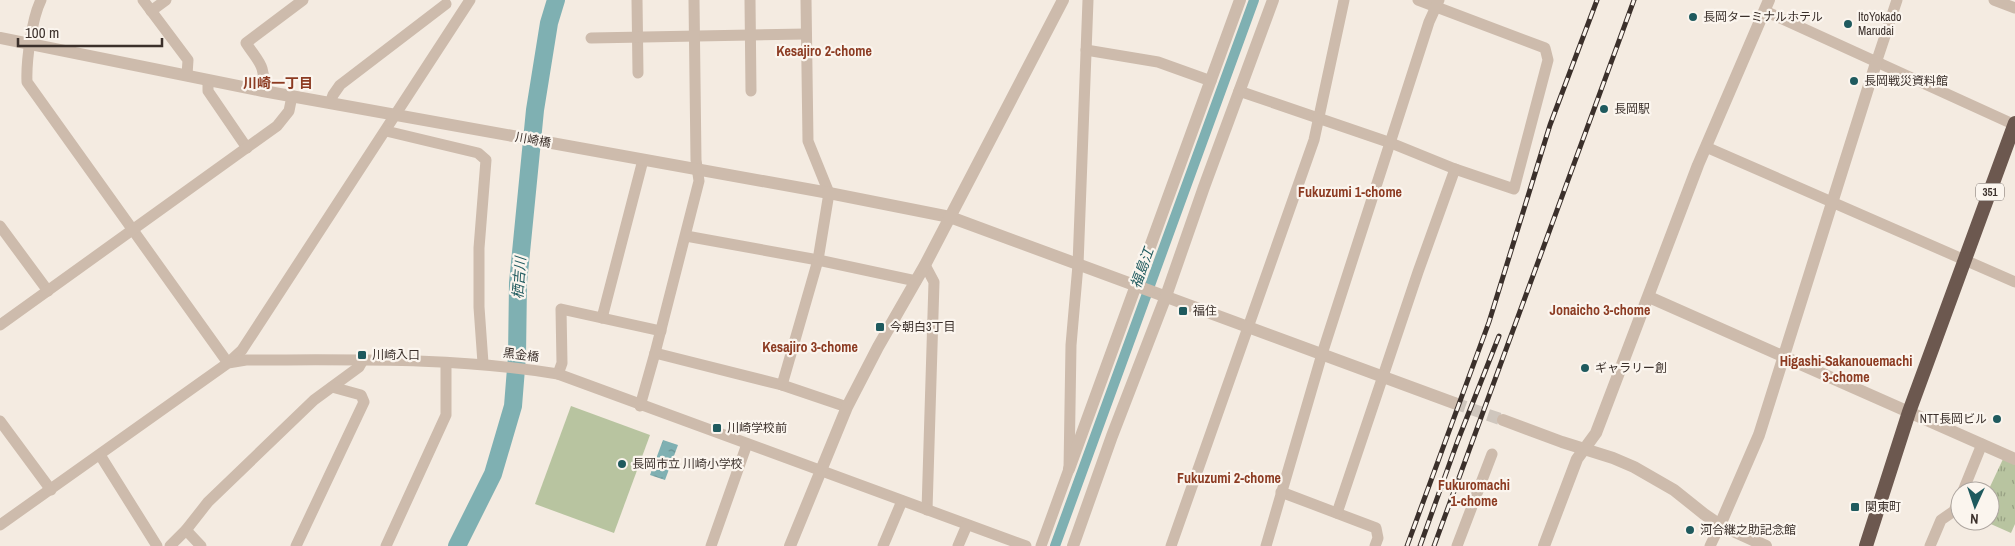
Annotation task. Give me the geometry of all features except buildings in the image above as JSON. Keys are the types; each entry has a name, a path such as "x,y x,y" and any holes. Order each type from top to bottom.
{"highway":[{"name":"351","path":"1866,546 1909,412 2015,124"}],"street":[{"path":"41,0 31,44 27,82 228,363"},
{"path":"143,0 188,60 187,75"},
{"path":"152,11 166,0"},
{"path":"263,91 265,75 263,68 246,43 303,0"},
{"path":"0,525 228,363 242,350 470,0"},
{"path":"637,0 638,73"},
{"path":"640,406 699,181 696,160 694,0"},
{"path":"750,0 751,91"},
{"path":"782,385 818,260 829,193 808,141 806,0"},
{"path":"790,546 847,407 878,347 925,265 1063,0"},
{"path":"1069,469 1072,345 1078,266 1088,0"},
{"path":"1041,546 1139,287 1240,0"},
{"path":"1073,546 1163,295 1273,0"},
{"path":"1171,546 1314,140 1344,0"},
{"path":"1239,90 1391,143 1455,169 1514,189 1548,60 1546,48 1438,4 1418,0"},
{"path":"1710,546 1760,435 1832,201 1897,0"},
{"path":"1994,0 2015,8"},
{"path":"330,103 340,86 445,2 458,20"},
{"path":"1266,546 1322,354 1429,22 1438,4"},
{"path":"1544,546 1577,459 1596,433 1706,147 1767,6 1876,63 2015,124"},
{"path":"591,38 806,34"},
{"name":"川崎橋","path":"0,38 263,91 829,193 950,217 974,224 1078,266 1163,295 1454,403"},
{"path":"1086,50 1158,62 1211,81"},
{"path":"208,80 208,91 247,148"},
{"path":"1,321 48,291 277,126 289,111 292,96"},
{"path":"386,130 478,153 486,160 479,248 479,308 486,364"},
{"path":"1706,147 2015,282"},
{"path":"602,318 643,160"},
{"path":"1337,513 1455,169"},
{"path":"0,226 48,291"},
{"path":"686,236 818,260 916,281"},
{"path":"925,265 934,282 927,510"},
{"path":"1649,297 2015,459"},
{"path":"553,373 562,363 561,309 661,331"},
{"path":"655,354 782,385 847,407"},
{"name":"黒金橋","path":"228,363 246,360 363,360 486,364 553,373 1026,546"},
{"path":"170,546 186,530 208,502 314,400 359,367 363,360"},
{"path":"386,546 446,415 446,363"},
{"path":"296,546 364,402 361,395 332,387"},
{"path":"1503,420 1562,442 1613,458 1656,478 1720,525 1766,546"},
{"path":"0,421 50,490"},
{"path":"712,546 746,444"},
{"path":"1966,481 1982,444"},
{"path":"1457,546 1492,454"},
{"path":"100,455 157,546"},
{"path":"1281,492 1376,528 1378,538 1374,546"},
{"path":"883,546 902,501"},
{"path":"1930,546 1941,520 1950,514"},
{"path":"958,546 967,525"},
{"path":"186,530 201,546"}],"green space":[{"path":"571,406 650,435 614,533 535,504"},
{"path":"2003,459 2015,464 2015,524 2011,533 2000,528 2000,481 1993,481"}],"water":[{"path":"663,440 678,445 665,480 650,475"}],"waterway":[{"name":"栖吉川","path":"457,546 493,474 513,406 517,356 518,283 535,110 549,23 556,0"},
{"name":"福島江","path":"1055,546 1254,0"}],"tunnel":[{"path":"1454,403 1503,420"}],"railway":[{"path":"1407,546 1489,322 1550,125 1597,0"},
{"path":"1434,546 1634,0"},
{"path":"1420,546 1458,440 1499,336"}],"place":[{"name":"長岡ターミナルホテル","path":"1693,17"},
{"name":"ItoYokado Marudai","path":"1848,24"},
{"name":"長岡戦災資料館","path":"1854,81"},
{"name":"長岡駅","path":"1604,109"},
{"name":"福住","path":"1183,311"},
{"name":"今朝白3丁目","path":"880,327"},
{"name":"川崎入口","path":"362,355"},
{"name":"ギャラリー創","path":"1585,368"},
{"name":"NTT長岡ビル","path":"1997,419"},
{"name":"川崎学校前","path":"717,428"},
{"name":"長岡市立 川崎小学校","path":"622,464"},
{"name":"関東町","path":"1855,507"},
{"name":"河合継之助記念館","path":"1690,530"}],"district":[{"name":"Kesajiro 2-chome","path":"824,51"},
{"name":"川崎一丁目","path":"278,83"},
{"name":"Fukuzumi 1-chome","path":"1350,192"},
{"name":"Jonaicho 3-chome","path":"1600,310"},
{"name":"Kesajiro 3-chome","path":"810,347"},
{"name":"Higashi-Sakanouemachi 3-chome","path":"1846,370"},
{"name":"Fukuzumi 2-chome","path":"1229,478"},
{"name":"Fukuromachi 1-chome","path":"1474,494"}]}
